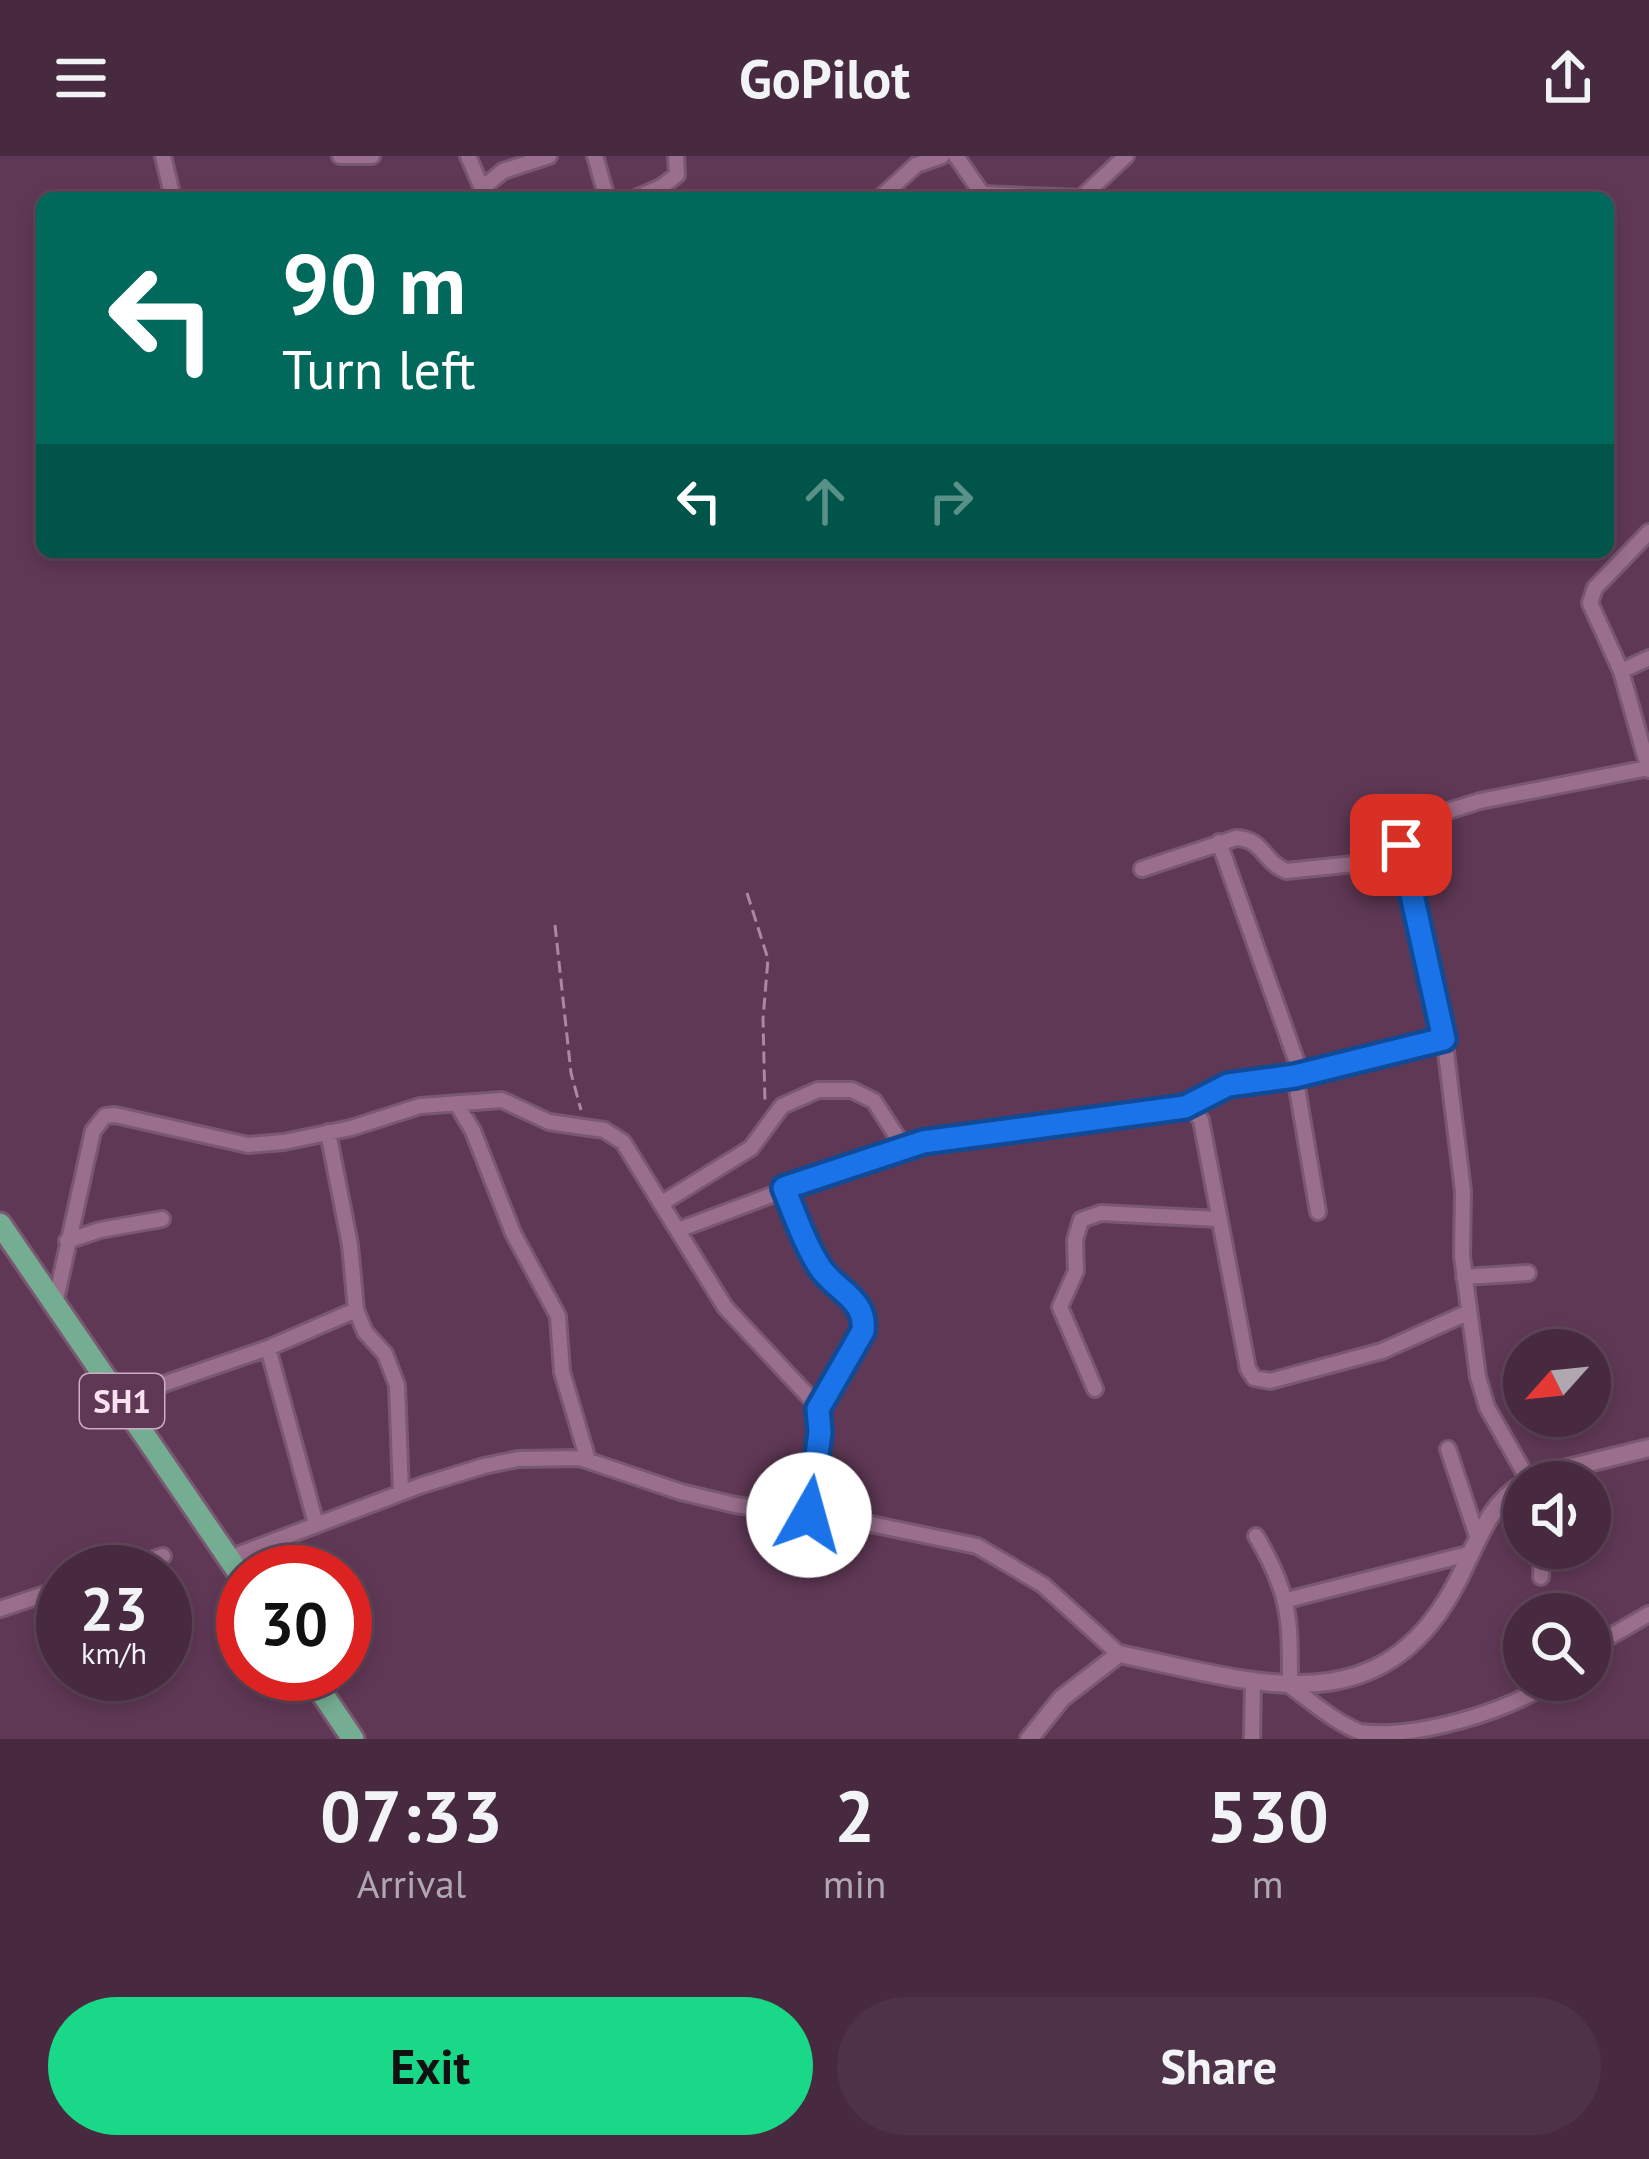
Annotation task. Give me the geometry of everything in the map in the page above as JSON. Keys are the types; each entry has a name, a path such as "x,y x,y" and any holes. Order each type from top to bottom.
{"main road":[{"name":"SH1","path":"0,1224 220,1545"},
{"path":"327,1701 353,1739"}],"street":[{"path":"163,156 172,192"},
{"path":"340,156 372,156"},
{"path":"468,156 483,192"},
{"path":"485,192 486,185 503,171 549,156"},
{"path":"595,156 605,192"},
{"path":"649,192 671,182 676,156"},
{"path":"898,192 916,165 942,156"},
{"path":"956,156 980,192"},
{"path":"1087,192 1126,156"},
{"path":"1514,1461 1486,1407 1464,1277 1463,1191 1444,1039 1402,859 1402,833 1423,819 1480,801 1649,769 1621,671 1592,610 1592,595 1649,532"},
{"path":"1621,671 1649,658"},
{"path":"1142,869 1219,842 1250,839 1270,862 1286,871 1402,859"},
{"path":"1219,842 1298,1075 1318,1213"},
{"path":"678,1230 903,1146 1185,1107 1228,1085 1298,1075 1444,1039"},
{"path":"662,1203 751,1148 782,1106 837,1088 874,1101 903,1146"},
{"path":"55,1304 93,1131 105,1116 115,1114 248,1145 328,1132 400,1110 502,1100 549,1122 592,1126 623,1142 725,1307 818,1409"},
{"path":"458,1106 473,1131 513,1233 558,1316 562,1372 588,1460"},
{"path":"1185,1107 1201,1120 1248,1369 1261,1382 1382,1351 1469,1312"},
{"path":"328,1132 350,1245 356,1310 365,1332 385,1354 397,1385 401,1492"},
{"path":"784,1188 818,1263 854,1300 865,1322 818,1409 820,1432 809,1515"},
{"path":"1095,1389 1060,1307 1076,1271 1075,1240 1082,1220 1101,1213 1218,1219"},
{"path":"67,1241 162,1219"},
{"path":"1464,1277 1528,1273"},
{"path":"120,1399 268,1348 356,1310"},
{"path":"268,1348 316,1524"},
{"path":"1603,1461 1649,1448"},
{"path":"1448,1449 1475,1546"},
{"path":"262,1545 401,1492 502,1462 588,1460 694,1496 948,1539 992,1552 1043,1585 1119,1654 1290,1686 1346,1678 1406,1652 1439,1615 1495,1509 1503,1502"},
{"path":"1256,1536 1287,1600 1290,1686"},
{"path":"1287,1600 1475,1546"},
{"path":"1540,1577 1541,1569"},
{"path":"0,1609 36,1597"},
{"path":"1611,1636 1649,1614"},
{"path":"1029,1739 1062,1699 1119,1654"},
{"path":"1252,1681 1252,1739"},
{"path":"1290,1686 1348,1726 1375,1738 1418,1736 1489,1716 1516,1701"}],"path":[{"path":"747,893 768,959 765,1129"},
{"path":"555,925 574,1089 592,1126"}],"route":[{"path":"809,1515 820,1432 818,1409 865,1322 854,1300 818,1263 784,1188 903,1146 1185,1107 1228,1085 1295,1076 1444,1039 1401,845"}]}
